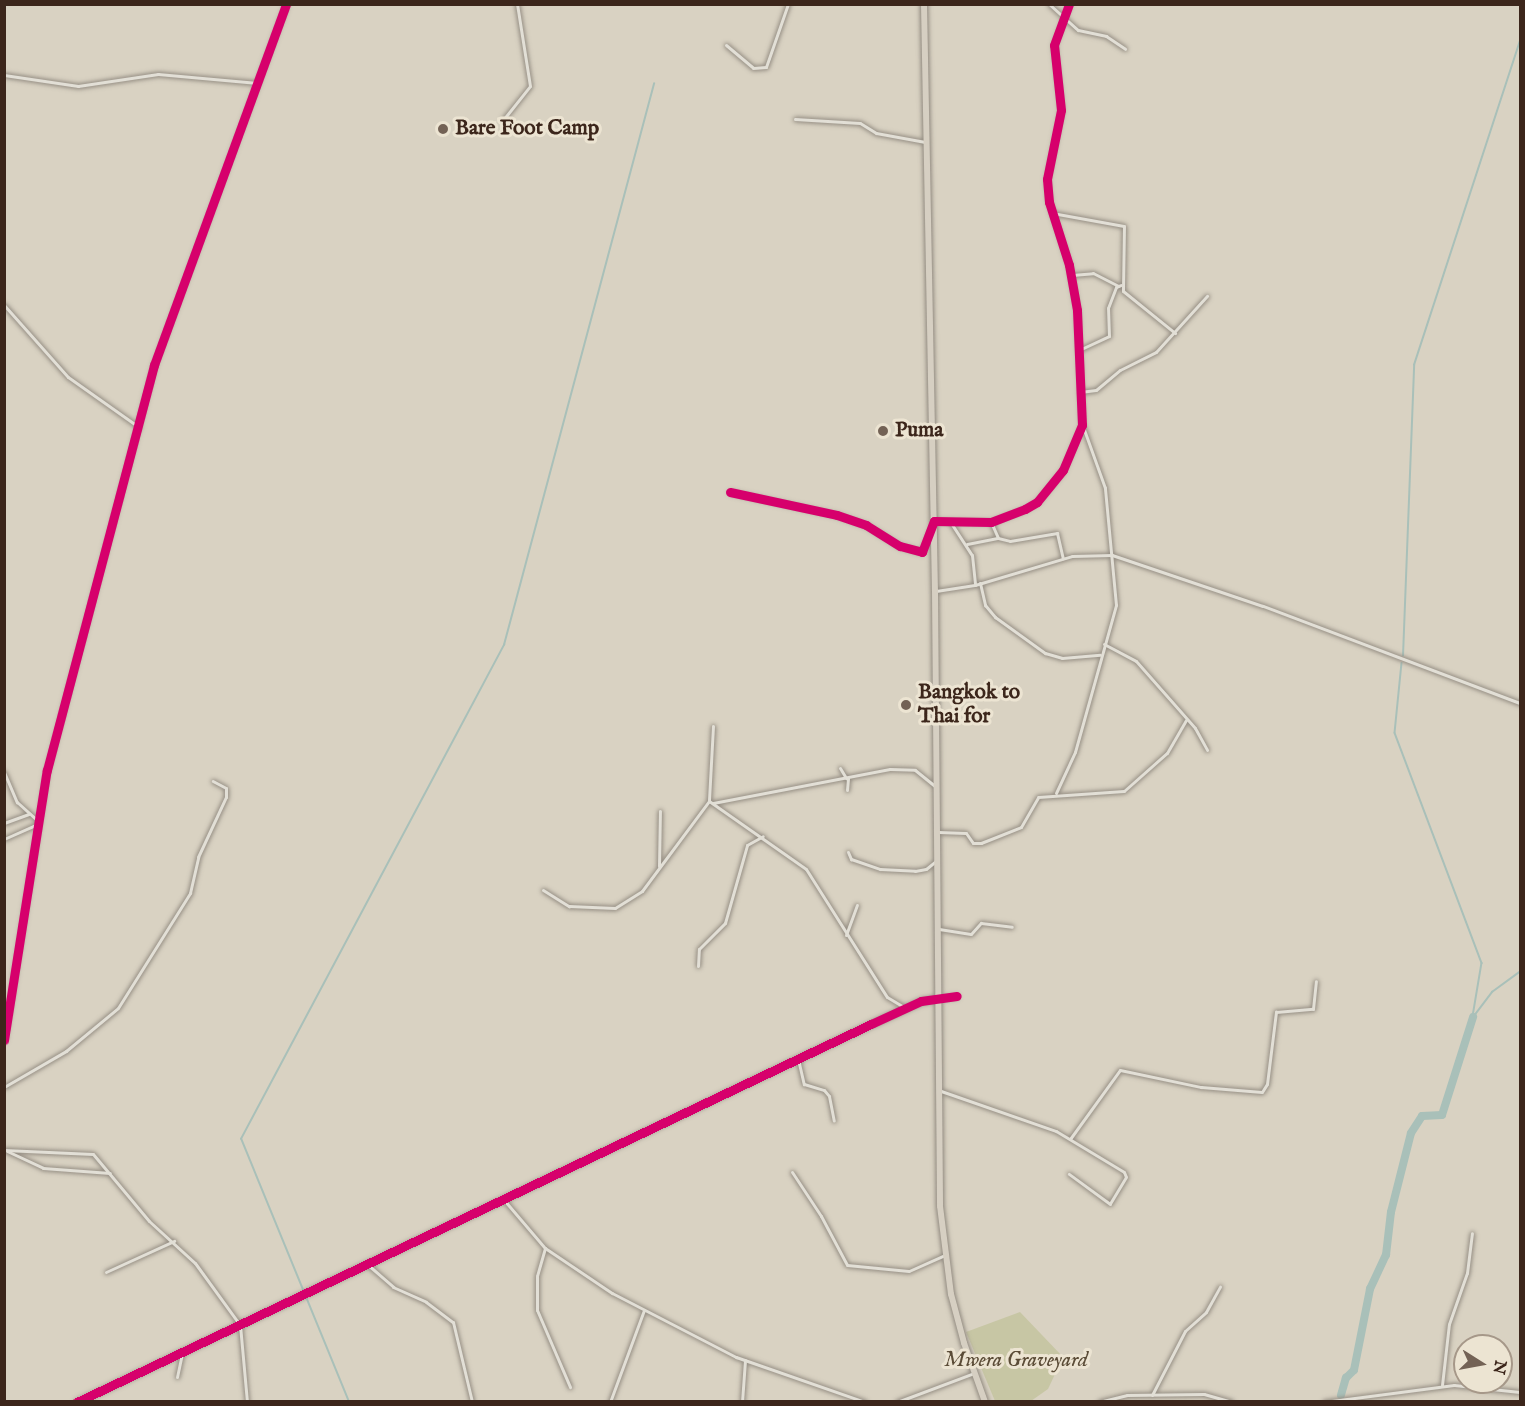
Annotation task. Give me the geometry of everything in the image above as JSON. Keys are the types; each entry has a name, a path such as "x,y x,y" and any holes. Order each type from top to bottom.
{"highway":[{"path":"924,4 935,591 939,1091 945,1256 959,1326 985,1401"}],"street":[{"path":"4,1040 37,822 66,694 161,342 258,83 285,4"},
{"path":"503,120 530,86 517,4"},
{"path":"726,45 753,68 766,67 788,4"},
{"path":"1049,4 1078,30 1106,36 1125,49"},
{"path":"1056,793 1075,752 1100,655 1115,613 1112,555 1102,473 1082,425 1071,275 1047,193 1048,165 1061,110 1053,59 1062,18 1069,4"},
{"path":"4,75 78,86 158,74 258,83"},
{"path":"795,119 860,123 876,133 915,138 927,143"},
{"path":"1052,213 1124,226 1126,271 1108,308 1109,336 1078,350"},
{"path":"1071,275 1093,273 1119,286 1125,294 1175,333"},
{"path":"1080,392 1095,390 1120,370 1156,352 1207,296"},
{"path":"4,305 68,377 139,427"},
{"path":"730,492 837,515 866,525 900,546 922,552 934,521 992,522 1037,502 1063,470 1082,425"},
{"path":"992,522 998,538"},
{"path":"951,523 967,544 972,555 975,585"},
{"path":"967,544 998,538 1014,541 1057,533 1063,558"},
{"path":"935,591 975,585 1063,558 1112,555 1263,606 1521,703"},
{"path":"980,583 988,608 1045,653 1062,658 1100,655"},
{"path":"1104,644 1132,657 1186,720 1208,750"},
{"path":"938,832 966,833 976,843 1013,833 1024,822 1038,797 1056,793 1124,791 1167,753 1186,720"},
{"path":"543,890 569,906 615,908 642,891 711,802 713,726"},
{"path":"840,768 847,778 847,790"},
{"path":"711,802 890,769 915,770 937,788"},
{"path":"5,773 13,796 37,822"},
{"path":"4,1087 66,1051 118,1008 190,893 198,857 226,796 226,788 213,781"},
{"path":"711,802 763,836 806,869 887,997 905,1008"},
{"path":"659,868 660,811"},
{"path":"4,823 29,814"},
{"path":"4,839 37,822"},
{"path":"698,966 699,949 725,923 747,845 763,836"},
{"path":"848,852 851,859 880,869 915,871 926,869 938,859"},
{"path":"846,935 857,905"},
{"path":"939,929 970,934 981,923 1012,927"},
{"path":"1070,1138 1120,1070 1201,1087 1262,1092 1267,1084 1276,1012 1313,1010 1316,981"},
{"path":"76,1401 905,1008 939,998 957,996"},
{"path":"798,1059 804,1084 824,1090 829,1096 834,1121"},
{"path":"939,1091 1039,1124 1070,1138 1124,1172 1126,1177 1110,1204 1069,1174"},
{"path":"5,1150 43,1168 111,1173"},
{"path":"5,1150 93,1154 149,1221 174,1241 240,1325 248,1401"},
{"path":"792,1172 822,1216 848,1266 909,1271 945,1256"},
{"path":"504,1200 545,1248 612,1293 744,1360 865,1401"},
{"path":"1442,1385 1449,1324 1470,1265 1472,1233"},
{"path":"105,1272 174,1241"},
{"path":"545,1248 537,1276 537,1310 570,1387"},
{"path":"367,1263 393,1287 426,1302 453,1322 472,1401"},
{"path":"1152,1395 1185,1331 1206,1312 1220,1287"},
{"path":"610,1401 644,1310"},
{"path":"177,1377 183,1351"},
{"path":"742,1401 744,1360"},
{"path":"897,1401 974,1373"},
{"path":"1324,1401 1442,1385 1521,1392"},
{"path":"1100,1401 1152,1395 1213,1395 1233,1401"}],"green space":[{"name":"Mwera Graveyard","path":"1020,1312 1063,1357 1048,1389 1031,1401 995,1401 966,1332"}],"waterway":[{"path":"1403,656 1414,365 1520,41"},
{"path":"349,1402 241,1139 504,645 654,84"},
{"path":"1402,663 1395,733 1482,963 1473,1017"},
{"path":"1474,1016 1492,992 1520,972"},
{"path":"1341,1395 1346,1378 1354,1370 1370,1289 1386,1255 1391,1212 1411,1133 1422,1116 1442,1115 1473,1017"}],"cycle path":[{"path":"4,1040 47,770 154,365 286,4"},
{"path":"730,492 837,515 866,525 900,546 922,552 934,521 991,522 1025,509 1037,502 1063,470 1082,425 1077,310 1069,265 1049,202 1047,179 1061,110 1054,45 1069,4"},
{"path":"77,1402 871,1024 921,1001 957,996"}],"place":[{"name":"Bare Foot Camp","path":"443,129"},
{"name":"Puma","path":"883,431"},
{"name":"Bangkok to Thai for","path":"906,705"}]}
